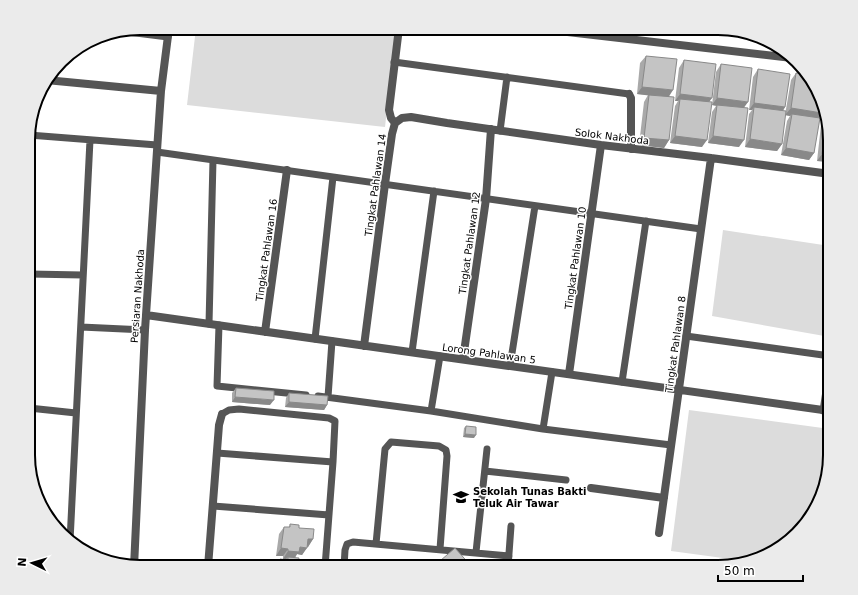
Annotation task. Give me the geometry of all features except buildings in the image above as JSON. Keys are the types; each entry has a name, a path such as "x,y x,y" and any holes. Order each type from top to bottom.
{"street":[{"name":"Persiaran Nakhoda","path":"134,560 144,330 161,91 168,35"},
{"name":"Tingkat Pahlawan 14","path":"364,346 385,184 395,123 391,118 389,110 397,35"},
{"path":"593,35 782,57"},
{"path":"54,81 161,91"},
{"path":"629,94 631,98 631,149"},
{"name":"Solok Nakhoda","path":"395,123 402,118 411,117 601,145 823,173"},
{"name":"Tingkat Pahlawan 12","path":"463,360 486,199 491,129"},
{"name":"Tingkat Pahlawan 10","path":"569,374 601,145"},
{"name":"Tingkat Pahlawan 8","path":"659,533 711,158"},
{"name":"Tingkat Pahlawan 16","path":"265,332 287,170"},
{"name":"Lorong Pahlawan 5","path":"146,315 823,410"},
{"path":"209,560 219,425 222,414"},
{"path":"591,488 664,498"}],"lane":[{"path":"394,62 629,94"},
{"path":"500,131 507,77"},
{"path":"35,136 157,148 213,160 701,229"},
{"path":"70,533 90,140"},
{"path":"209,324 213,160"},
{"path":"315,339 333,177"},
{"path":"412,352 434,191"},
{"path":"510,366 535,206"},
{"path":"622,382 646,221"},
{"path":"35,274 84,275"},
{"path":"219,325 217,386 328,397 671,445"},
{"path":"81,327 144,330"},
{"path":"686,336 823,355"},
{"path":"328,397 332,341"},
{"path":"431,411 440,356"},
{"path":"543,428 552,372"},
{"path":"35,409 76,413"},
{"path":"222,414 229,410 239,409 329,418 334,421 333,462 326,560"},
{"path":"376,544 385,449 391,442 440,446 446,450 447,456 440,549"},
{"path":"476,552 487,449"},
{"path":"217,453 333,462"},
{"path":"485,470 566,480"},
{"path":"213,506 329,515"},
{"path":"509,560 511,526"},
{"path":"344,560 347,544 353,542 509,556"}],"shaded area":[{"path":"195,35 395,35 385,127 187,105"},
{"path":"723,230 823,245 823,336 712,316"},
{"path":"689,410 823,428 823,462 817,489 812,501 801,519 782,538 764,549 732,559 671,551"}],"place":[{"name":"Sekolah Tunas Bakti Teluk Air Tawar","path":"461,497"}]}
